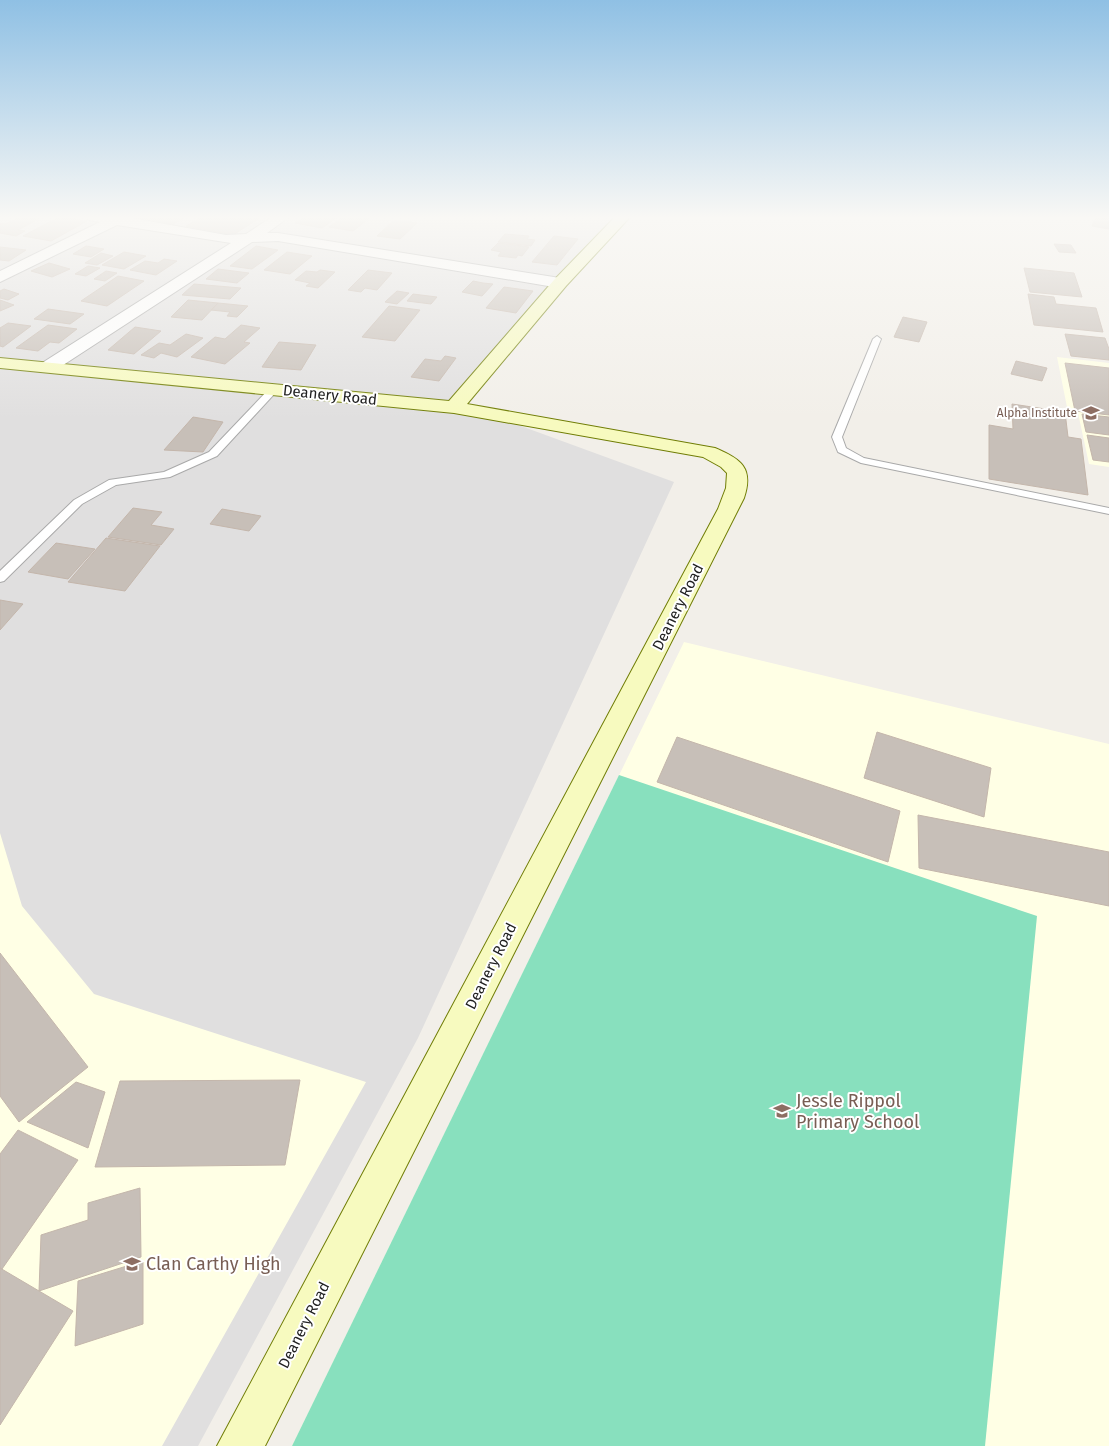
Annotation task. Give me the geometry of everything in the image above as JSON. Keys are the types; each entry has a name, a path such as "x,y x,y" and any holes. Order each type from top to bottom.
{"street":[{"path":"48,367 177,284"},
{"path":"454,407 559,284"},
{"name":"Deanery Road","path":"0,363 454,407 708,452 734,465 739,476 738,487 260,1426 240,1446"}],"lane":[{"path":"877,339 836,437 842,450 861,460 1109,511"},
{"path":"0,578 78,502 112,482 166,475 213,454 274,389"}],"shaded area":[{"path":"0,284 558,284 453,401 674,482 418,1038 198,1446 0,1446"},
{"name":"Alpha Institute","path":"1057,357 1109,363 1109,467 1089,464 1078,413 1068,412"},
{"name":"Jessle Rippol Primary School","path":"684,642 1109,744 1109,1446 292,1446"},
{"name":"Clan Carthy High","path":"0,833 22,906 94,994 366,1082 162,1446 0,1446"}],"green space":[{"name":"Jessle Rippol Primary School","path":"619,775 1037,916 985,1446 292,1446"}],"building":[{"path":"105,284 139,284 107,306 81,301"},
{"path":"193,284 241,288 230,299 182,295"},
{"path":"308,284 322,284 318,288 306,286"},
{"path":"354,284 382,284 377,290 365,288 361,292 348,290"},
{"path":"470,284 493,284 482,296 462,292"},
{"path":"1028,284 1078,284 1082,297 1030,292"},
{"path":"504,287 533,291 516,313 486,308"},
{"path":"4,289 19,294 8,300 0,298 0,291"},
{"path":"397,291 409,293 397,304 385,302"},
{"path":"413,294 437,297 431,304 407,301"},
{"path":"1028,294 1054,297 1056,304 1096,308 1103,332 1034,325"},
{"path":"0,300 14,305 0,311"},
{"path":"188,300 218,303 202,320 171,317"},
{"path":"218,303 248,306 237,317 227,316 230,312 211,310"},
{"path":"389,306 420,310 395,341 362,337"},
{"path":"48,309 84,314 70,324 34,319"},
{"path":"903,317 927,322 919,342 894,337"},
{"path":"8,323 31,326 3,347 0,346 0,328"},
{"path":"48,325 77,329 59,343 50,342 38,351 16,348"},
{"path":"241,325 260,328 244,342 250,343 225,364 191,357 215,337 225,339"},
{"path":"135,327 161,331 134,354 108,350"},
{"path":"186,334 203,338 177,357 161,353 154,358 141,355 159,343 170,345"},
{"path":"1065,334 1105,338 1109,349 1109,360 1071,356"},
{"path":"279,342 316,345 301,370 262,367"},
{"path":"445,356 456,358 439,381 411,377 425,359 441,361"},
{"path":"1016,361 1047,368 1042,381 1011,374"},
{"path":"1065,363 1109,368 1109,415 1075,411"},
{"path":"1012,404 1065,412 1068,437 1081,439 1088,495 989,479 989,425 1013,429"},
{"path":"1082,414 1109,417 1109,435 1086,432"},
{"path":"193,417 223,422 203,452 164,450"},
{"path":"1087,435 1109,438 1109,462 1093,460"},
{"path":"133,508 162,512 151,525 174,529 161,545 108,537"},
{"path":"222,509 261,516 249,531 210,524"},
{"path":"106,538 160,546 125,591 68,582"},
{"path":"56,543 95,549 68,579 28,572"},
{"path":"0,600 23,604 0,630"},
{"path":"877,732 991,768 984,817 864,778"},
{"path":"677,737 900,811 888,862 657,782"},
{"path":"918,815 1109,852 1109,906 919,868"},
{"path":"0,953 88,1067 19,1122 0,1096"},
{"path":"300,1080 285,1165 95,1167 120,1081"},
{"path":"76,1082 105,1092 88,1148 27,1122"},
{"path":"18,1130 78,1160 2,1269 0,1268 0,1154"},
{"path":"140,1188 141,1257 39,1291 41,1235 88,1220 88,1203"},
{"path":"143,1261 143,1324 75,1346 78,1281"},
{"path":"0,1268 73,1311 0,1425"}],"place":[{"name":"Alpha Institute","path":"1091,413"},
{"name":"Jessle Rippol Primary School","path":"782,1111"},
{"name":"Clan Carthy High","path":"132,1264"}]}
